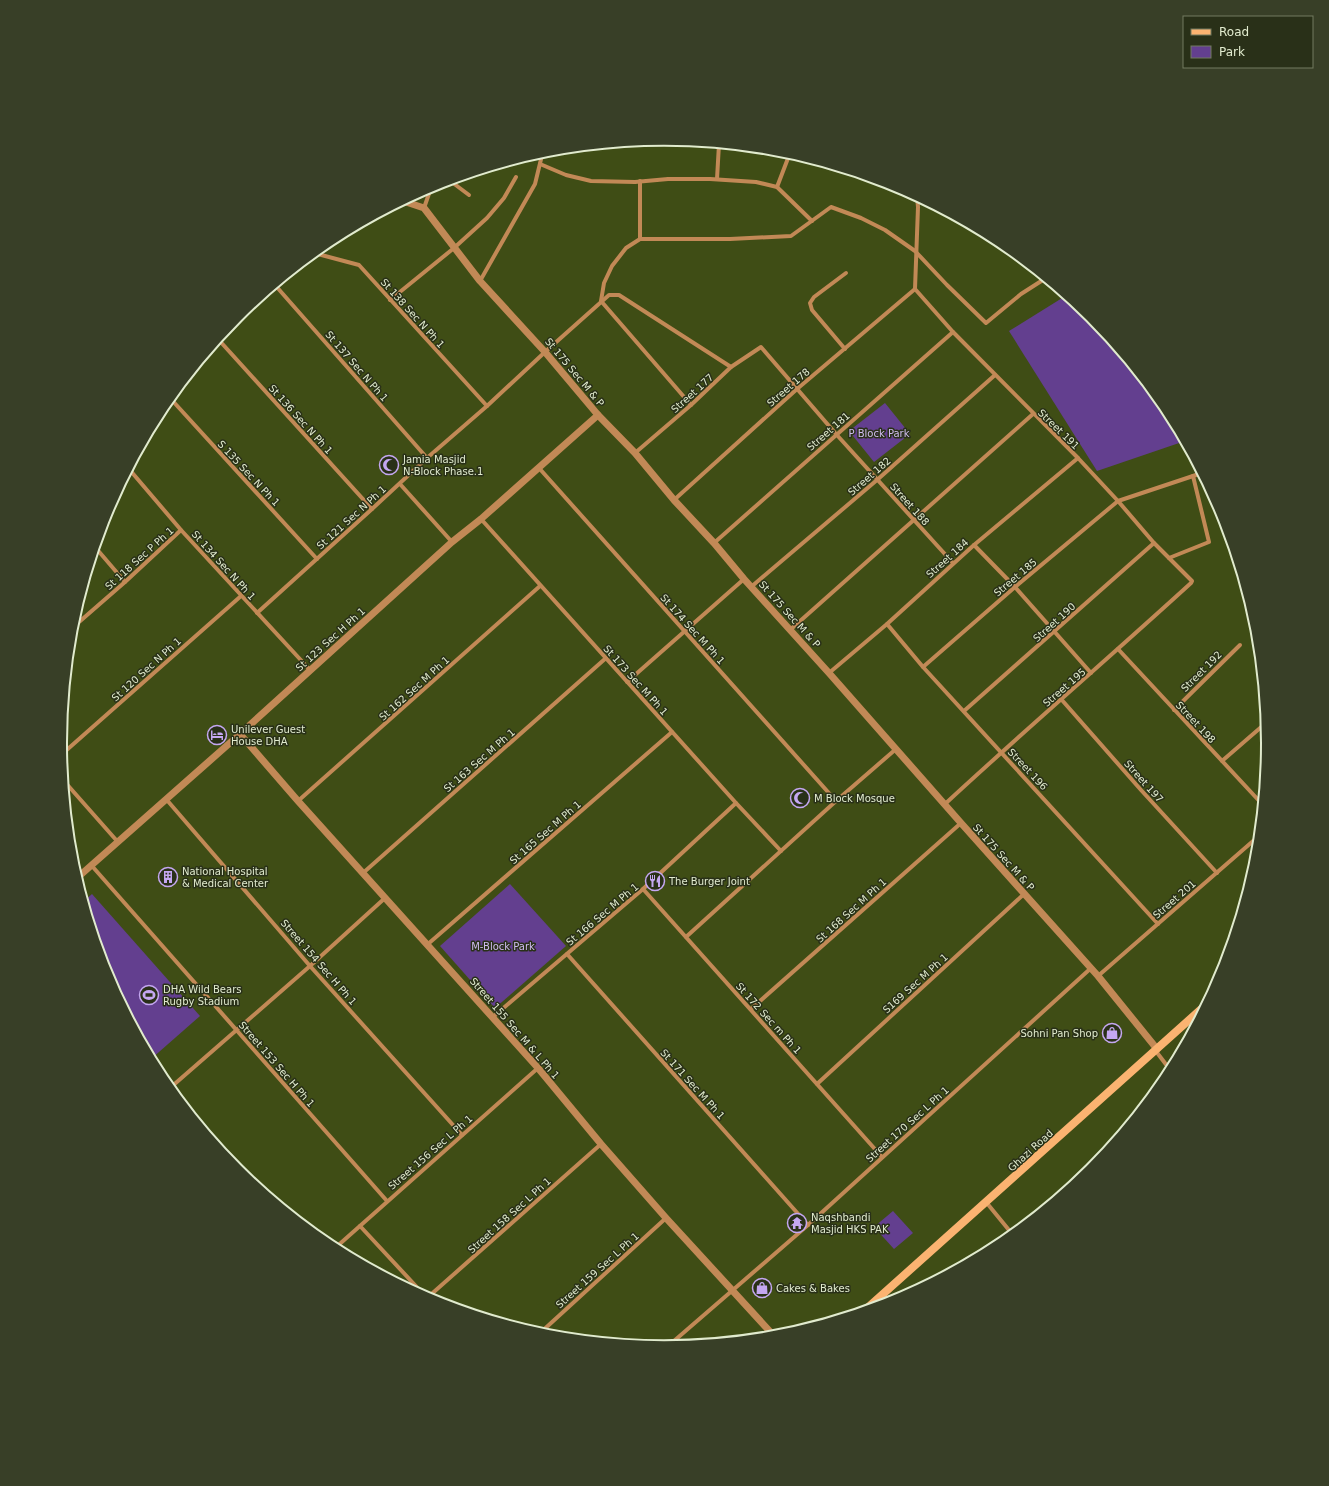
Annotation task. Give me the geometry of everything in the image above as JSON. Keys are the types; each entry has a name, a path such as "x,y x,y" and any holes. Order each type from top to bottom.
{"main road":[{"name":"Ghazi Road","path":"873,1303 1197,1013"}],"street":[{"path":"717,179 719,149"},
{"path":"480,281 535,184 541,159"},
{"path":"777,187 788,159"},
{"path":"540,164 566,175 591,181 717,179 756,182 777,187 812,221"},
{"path":"390,300 454,248 487,218 504,198 516,177"},
{"path":"640,181 640,238"},
{"path":"455,184 470,195"},
{"path":"409,203 424,208 429,194"},
{"path":"914,289 918,202"},
{"path":"601,301 604,283 612,266 626,248 640,238 730,239 791,236 831,207 862,218 885,230 915,252 986,323 1021,294 1042,281"},
{"name":"St 175 Sec M & P","path":"424,208 480,281 545,352 598,415 635,453 674,500 714,543 744,579 829,673 1090,969 1098,976 1156,1050"},
{"name":"St 138 Sec N Ph 1","path":"321,255 359,265 487,406"},
{"path":"844,349 812,310 810,303 814,297 846,273"},
{"name":"St 137 Sec N Ph 1","path":"278,288 427,458"},
{"name":"Street 191","path":"914,289 953,332 1078,458 1154,543 1192,581"},
{"name":"Street 178","path":"674,500 797,389 914,289"},
{"path":"601,301 609,295 619,295 731,367"},
{"path":"601,301 691,405"},
{"name":"St 121 Sec N Ph 1","path":"257,613 601,301"},
{"name":"Street 181","path":"714,543 953,332"},
{"name":"St 136 Sec N Ph 1","path":"221,343 372,509"},
{"name":"Street 177","path":"635,453 691,405 731,367 761,347"},
{"name":"Street 188","path":"761,347 836,434 953,564"},
{"name":"Street 182","path":"752,587 877,480 995,375"},
{"name":"S 135 Sec N Ph 1","path":"174,402 317,559"},
{"path":"790,630 1033,414"},
{"name":"St 123 Sec H Ph 1","path":"81,874 240,734 452,542 540,468 598,415"},
{"name":"Street 184","path":"829,673 887,624 974,545 1078,458"},
{"name":"St 174 Sec M Ph 1","path":"540,468 836,801"},
{"name":"St 134 Sec N Ph 1","path":"132,473 181,530 310,670"},
{"path":"1118,501 1198,474"},
{"path":"1169,558 1209,542 1193,476"},
{"path":"400,484 452,542"},
{"name":"Street 185","path":"923,667 1014,587 1118,501"},
{"name":"St 173 Sec M Ph 1","path":"481,519 736,804 781,851"},
{"name":"St 118 Sec P Ph 1","path":"79,622 181,530"},
{"name":"Street 190","path":"964,711 1154,543"},
{"path":"974,545 1091,673"},
{"path":"99,551 125,582"},
{"path":"627,682 744,579"},
{"name":"Street 195","path":"945,804 1118,650 1192,581"},
{"name":"St 162 Sec M Ph 1","path":"298,801 540,586"},
{"name":"St 120 Sec N Ph 1","path":"67,750 241,596"},
{"name":"Street 196","path":"887,624 923,667 1158,924"},
{"name":"Street 192","path":"1174,710 1240,645"},
{"name":"Street 198","path":"1118,650 1259,801"},
{"name":"St 163 Sec M Ph 1","path":"363,873 606,658"},
{"name":"Street 197","path":"1061,700 1217,873"},
{"path":"1222,761 1262,727"},
{"name":"St 165 Sec M Ph 1","path":"428,944 672,732"},
{"name":"Street 155 Sec M & L Ph 1","path":"240,734 298,801 538,1068 601,1144 666,1218 769,1331"},
{"path":"686,937 836,801 896,749"},
{"path":"68,786 118,841"},
{"name":"Street 154 Sec H Ph 1","path":"165,799 310,966 462,1135"},
{"name":"St 166 Sec M Ph 1","path":"493,1017 643,889 736,804"},
{"name":"St 168 Sec M Ph 1","path":"751,1009 961,823"},
{"name":"Street 201","path":"1098,976 1254,840"},
{"name":"Street 153 Sec H Ph 1","path":"92,866 387,1201"},
{"name":"St 172 Sec m Ph 1","path":"643,889 882,1158"},
{"name":"S169 Sec M Ph 1","path":"817,1084 1024,894"},
{"path":"174,1084 310,966 385,898"},
{"name":"St 171 Sec M Ph 1","path":"567,954 808,1224"},
{"name":"Street 170 Sec L Ph 1","path":"674,1340 882,1158 1090,969"},
{"path":"1156,1050 1167,1065"},
{"name":"Street 156 Sec L Ph 1","path":"339,1244 538,1068"},
{"name":"Street 158 Sec L Ph 1","path":"432,1293 601,1144"},
{"path":"986,1202 1009,1230"},
{"name":"Street 159 Sec L Ph 1","path":"545,1328 666,1218"},
{"path":"360,1226 414,1285"}],"green space":[{"path":"1062,298 1114,349 1139,379 1181,442 1097,471 1009,331"},
{"name":"P Block Park","path":"885,403 910,434 874,462 849,431"},
{"name":"M-Block Park","path":"510,884 566,946 495,1008 440,946"},
{"name":"DHA Wild Bears Rugby Stadium","path":"92,894 200,1016 155,1055 147,1042 112,972 87,898"},
{"path":"893,1211 913,1233 894,1249 874,1227"}],"place":[{"name":"Jamia Masjid N-Block Phase.1","path":"389,465"},
{"name":"Unilever Guest House DHA","path":"217,735"},
{"name":"M Block Mosque","path":"800,798"},
{"name":"National Hospital & Medical Center","path":"168,877"},
{"name":"The Burger Joint","path":"655,881"},
{"name":"DHA Wild Bears Rugby Stadium","path":"149,995"},
{"name":"Sohni Pan Shop","path":"1112,1033"},
{"name":"Naqshbandi Masjid HKS PAK","path":"797,1223"},
{"name":"Cakes & Bakes","path":"762,1288"}]}
